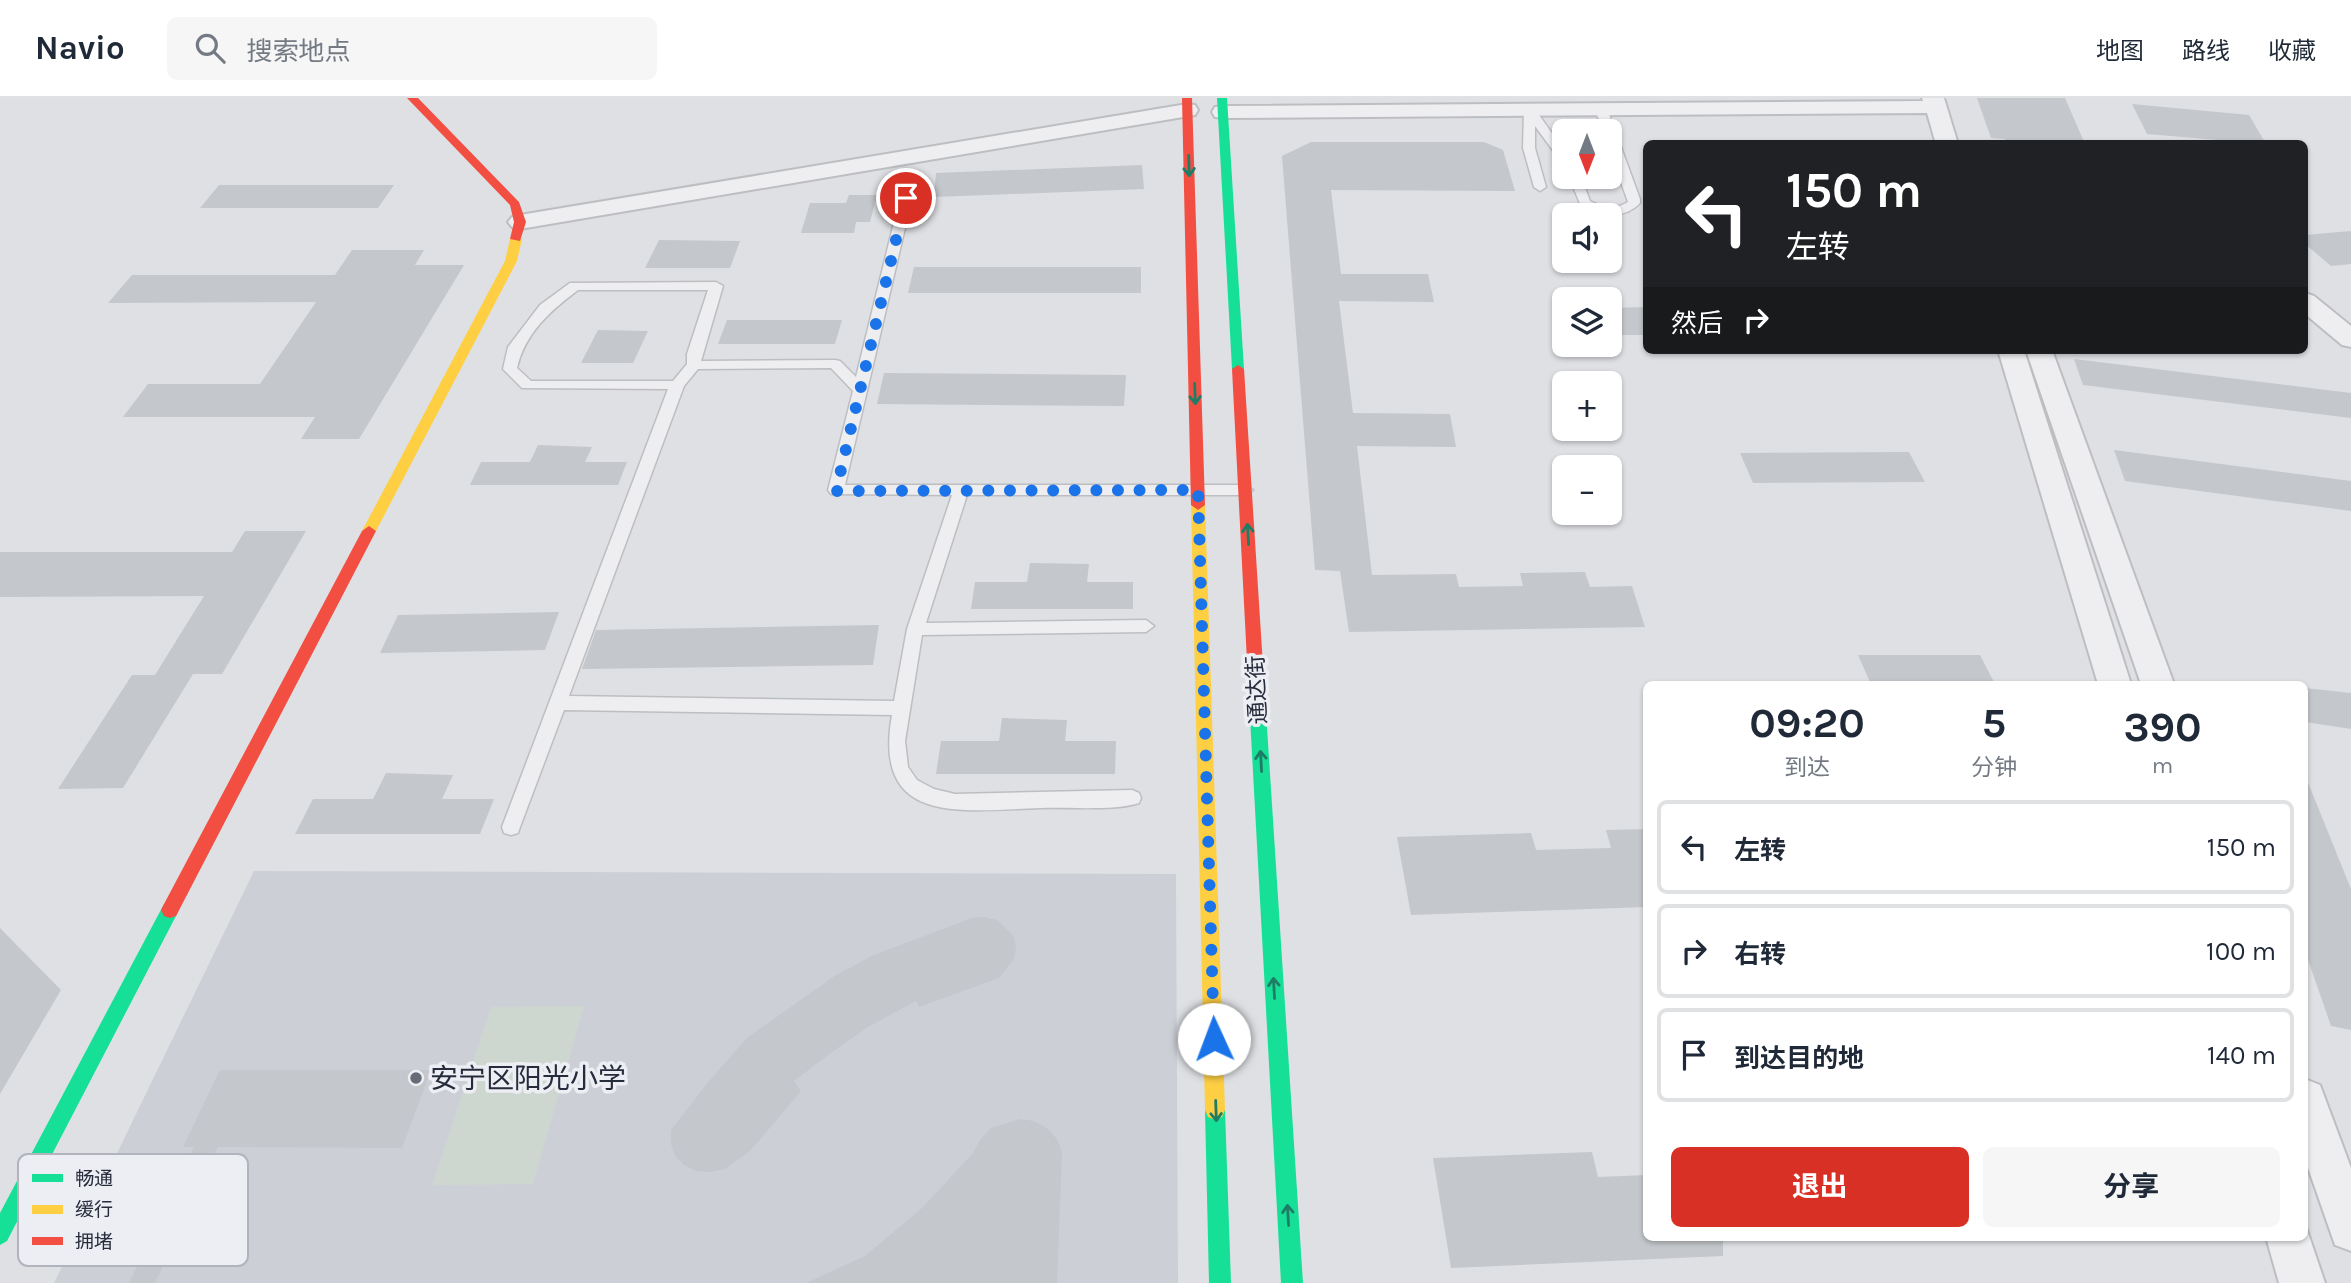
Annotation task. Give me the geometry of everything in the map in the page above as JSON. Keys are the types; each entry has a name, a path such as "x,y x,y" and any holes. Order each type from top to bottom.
{"main road":[{"path":"42,1154 511,261 520,222 515,204 412,98"},
{"path":"1187,104 1220,1283"},
{"name":"通达街","path":"1223,105 1292,1283"},
{"path":"0,1234 18,1200"}],"street":[{"path":"1223,105 1530,110 1934,102 1946,140"},
{"path":"520,222 1187,104"},
{"path":"2308,303 2351,339"},
{"path":"2012,354 2114,681"},
{"path":"2040,354 2157,681"},
{"path":"2308,1107 2351,1229"},
{"path":"2289,1241 2302,1283"}],"lane":[{"path":"1601,109 1604,119"},
{"path":"1530,110 1552,141"},
{"path":"1530,110 1529,148 1540,187"},
{"path":"1580,189 1585,202 1601,210 1618,211 1634,203 1622,179"},
{"path":"906,198 836,491 1245,490"},
{"path":"511,827 677,385 694,365 694,354 716,286 575,286 545,308 515,347 510,369 527,385 677,385"},
{"path":"694,365 835,364 860,390"},
{"path":"961,491 915,629 895,758 901,775 914,789 933,798 955,802 1132,798"},
{"path":"915,629 1146,626"},
{"path":"558,703 902,708"}],"shaded area":[{"path":"254,871 1176,874 1178,1283 54,1283 62,1266 248,1266 248,1154 117,1154"},
{"path":"584,1006 533,1184 432,1185 491,1007"}],"building":[{"path":"1977,98 2065,98 2083,140 2005,140 1991,138"},
{"path":"2132,104 2249,115 2264,140 2218,140 2147,134"},
{"path":"1311,142 1484,142 1503,150 1515,191 1331,190 1341,274 1428,274 1434,302 1339,301 1353,413 1450,414 1456,447 1357,446 1372,575 1456,574 1459,587 1523,586 1520,573 1585,572 1590,587 1632,586 1645,627 1349,632 1340,571 1315,570 1282,156"},
{"path":"1142,165 1144,189 934,197 936,173"},
{"path":"219,185 394,185 378,208 200,208"},
{"path":"849,195 877,195 870,222 856,222 854,233 801,233 810,203 846,203"},
{"path":"2351,231 2351,264 2331,266 2308,247 2308,235"},
{"path":"659,240 740,241 730,268 645,268"},
{"path":"352,250 424,250 415,265 464,265 359,439 301,439 315,417 123,417 148,384 260,384 316,302 108,303 132,275 335,275"},
{"path":"914,267 1141,267 1141,293 908,293"},
{"path":"1643,307 1643,335 1622,335 1622,308"},
{"path":"727,320 842,320 835,344 718,344"},
{"path":"598,330 648,331 633,363 581,363"},
{"path":"2074,359 2351,393 2351,418 2083,385"},
{"path":"884,373 1126,375 1124,406 877,404"},
{"path":"538,445 592,447 585,462 627,462 618,485 470,485 481,462 530,462"},
{"path":"2114,450 2351,481 2351,511 2125,481"},
{"path":"1909,452 1925,482 1753,483 1740,453"},
{"path":"245,531 306,531 222,674 193,674 123,788 58,789 132,675 155,675 204,596 0,597 0,552 232,552"},
{"path":"1030,563 1089,564 1087,582 1133,582 1133,609 971,609 975,582 1027,582"},
{"path":"559,612 545,650 380,653 398,615"},
{"path":"879,625 873,665 582,669 596,630"},
{"path":"1858,655 1980,655 1993,681 1870,681"},
{"path":"2308,688 2351,693 2351,729 2308,722"},
{"path":"1002,718 1067,720 1065,741 1116,741 1115,774 936,774 941,741 999,741"},
{"path":"386,773 453,775 442,799 494,799 480,834 295,834 313,799 373,799"},
{"path":"2308,782 2351,889 2351,1030 2331,1026 2308,960"},
{"path":"1643,829 1643,907 1411,915 1397,837 1531,833 1536,850 1611,848 1606,830"},
{"path":"972,918 997,920 1014,936 1014,959 999,978 919,1007 916,1001 868,1027 794,1081 801,1091 751,1150 725,1169 696,1171 675,1156 671,1144 671,1130 747,1038 836,975 874,955"},
{"path":"0,928 61,990 0,1094"},
{"path":"220,1070 431,1070 402,1148 218,1147 215,1154 191,1154 194,1147 183,1147"},
{"path":"1020,1119 1034,1121 1047,1128 1057,1139 1062,1152 1057,1283 806,1283 865,1256 922,1208 973,1153 991,1128"},
{"path":"1592,1152 1598,1177 1643,1175 1643,1241 1723,1241 1723,1256 1451,1268 1433,1158"},
{"path":"137,1266 163,1266 155,1283 129,1283"}],"traffic: fast":[{"path":"1222,98 1238,369"},
{"path":"1256,681 1292,1283"},
{"path":"42,1154 170,910"},
{"path":"1215,1110 1220,1283"},
{"path":"0,1234 18,1200"}],"traffic: slow":[{"path":"369,531 511,261 516,239"},
{"path":"1198,505 1215,1110"}],"traffic: jam":[{"path":"412,98 515,204 520,222 516,239"},
{"path":"1187,98 1198,505"},
{"path":"1238,369 1256,681"},
{"path":"170,910 369,531"}],"place":[{"name":"安宁区阳光小学","path":"416,1078"}],"route":[{"path":"906,198 836,491 1198,490 1214,1039"}]}
